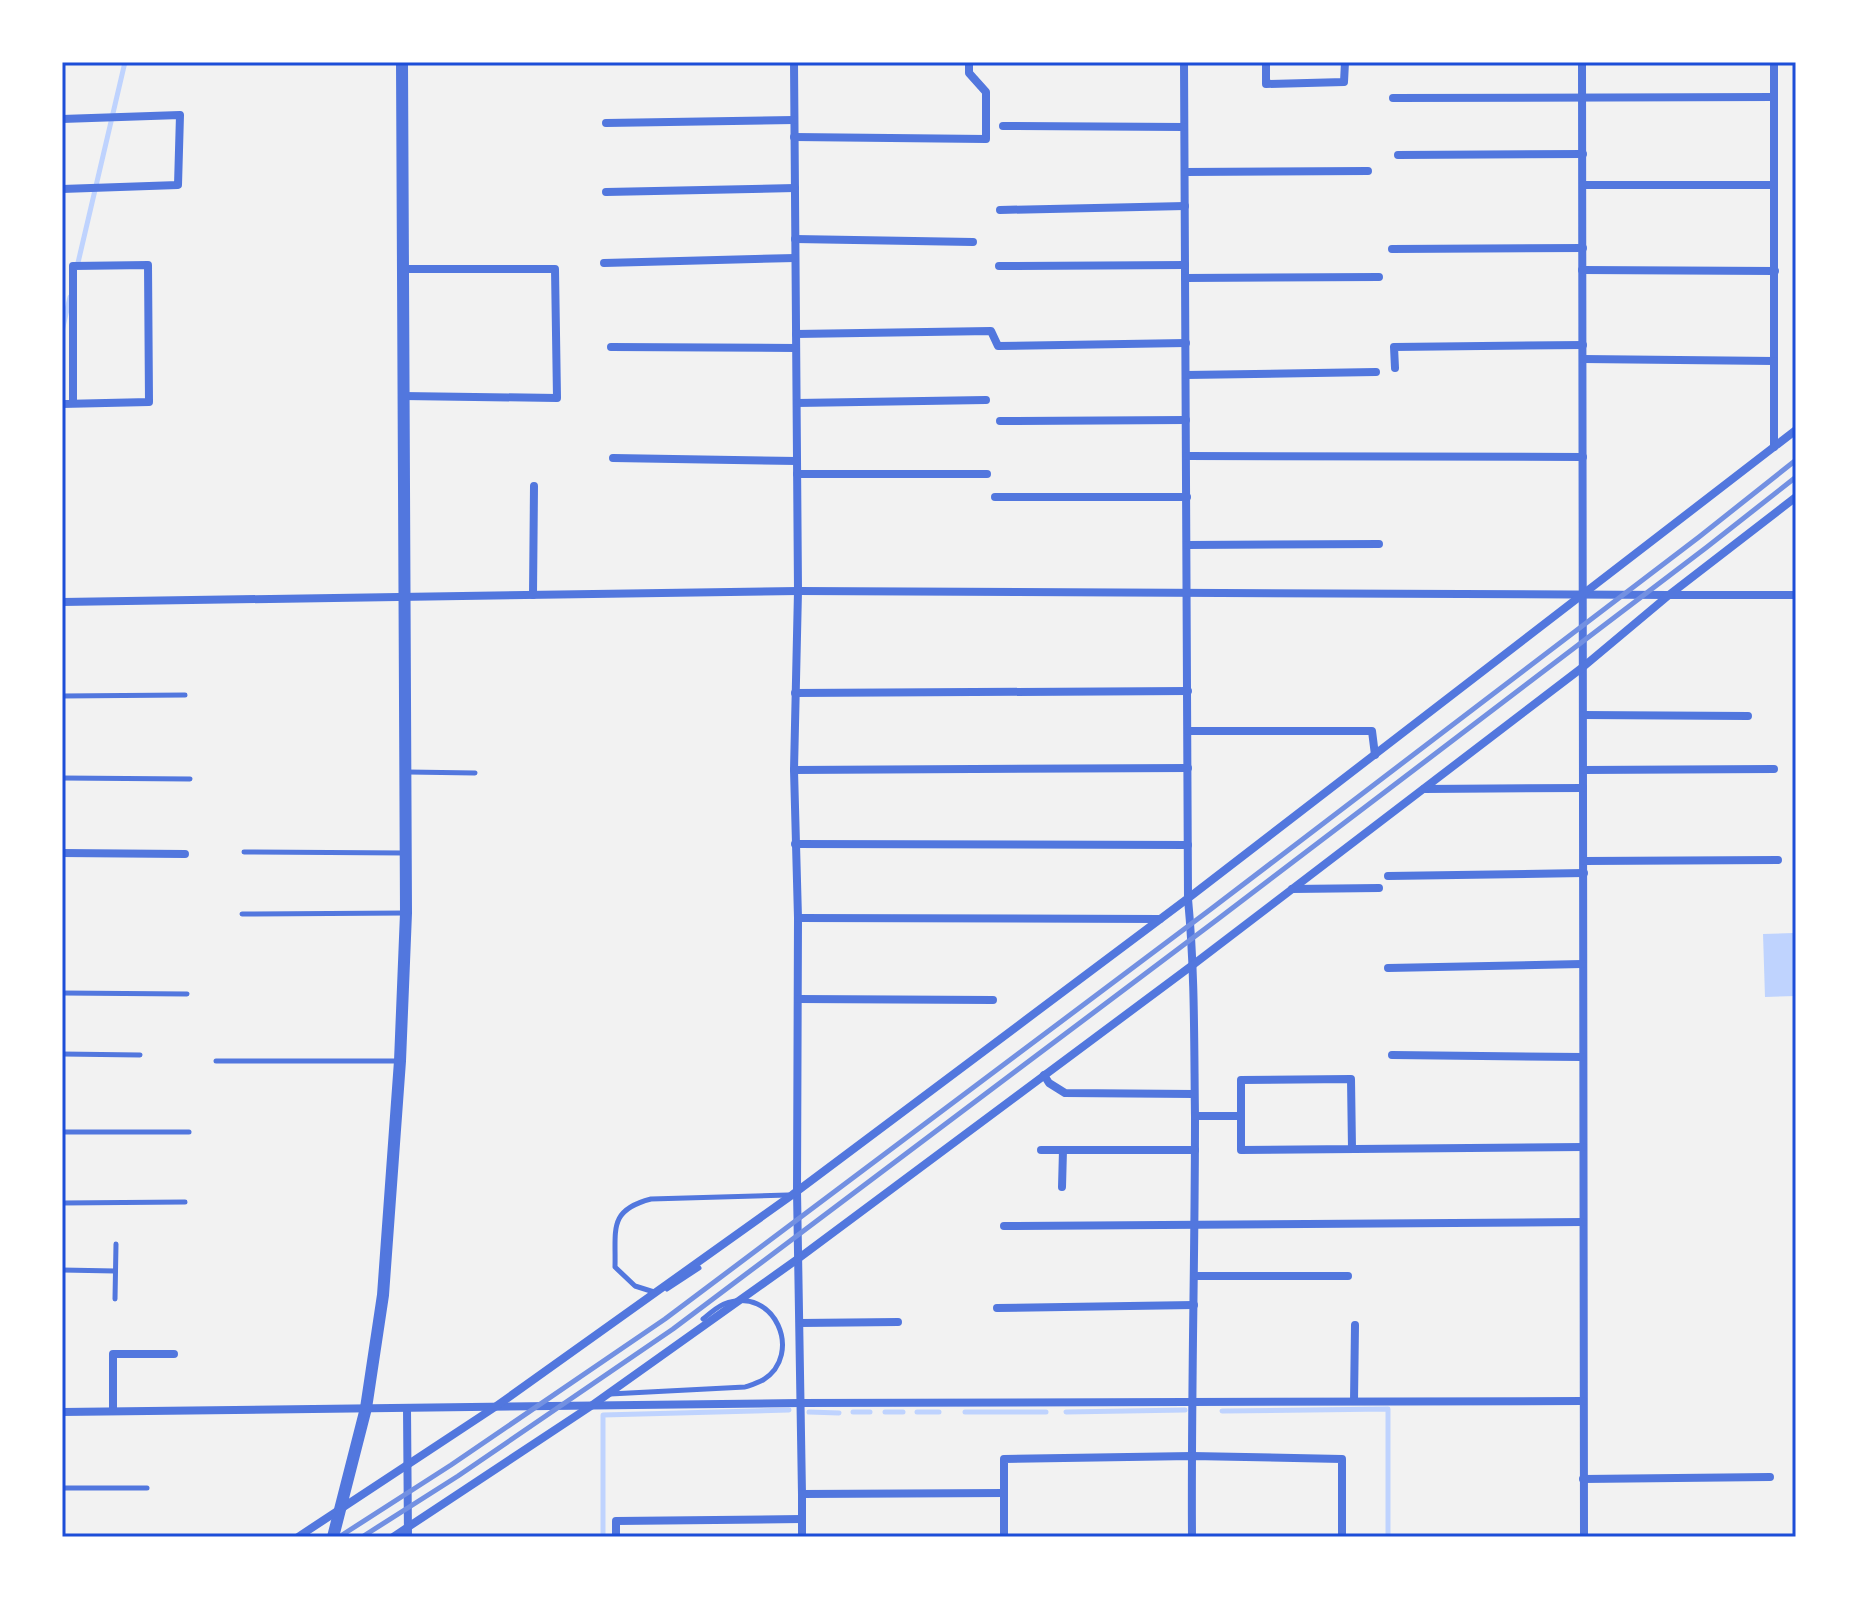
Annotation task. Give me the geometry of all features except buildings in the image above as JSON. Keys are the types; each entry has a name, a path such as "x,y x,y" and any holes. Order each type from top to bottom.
{"street":[{"path":"333,1537 366,1408 383,1295 400,1061 406,913 402,62"},
{"path":"794,62 798,591 794,770 798,918 794,1193 799,1258 802,1537"},
{"path":"794,137 986,139 986,92 969,73 969,62"},
{"path":"1184,62 1188,899 1194,964 1195,1116 1192,1537"},
{"path":"1266,62 1266,84 1344,82 1345,62"},
{"path":"1582,62 1584,1537"},
{"path":"1774,62 1774,447"},
{"path":"1393,98 1774,97"},
{"path":"62,119 180,115 178,185 62,189"},
{"path":"606,123 794,120"},
{"path":"1003,126 1184,127"},
{"path":"1398,155 1583,154"},
{"path":"1185,172 1368,171"},
{"path":"1583,185 1774,185"},
{"path":"606,192 795,188"},
{"path":"1000,210 1185,206"},
{"path":"795,239 973,242"},
{"path":"1392,249 1583,248"},
{"path":"604,263 795,258"},
{"path":"62,404 149,402 148,265 73,266 73,403"},
{"path":"999,266 1185,265"},
{"path":"403,269 555,269 557,398 403,396"},
{"path":"1582,270 1775,271"},
{"path":"1185,278 1379,277"},
{"path":"796,334 991,331 998,346 1186,343"},
{"path":"1395,368 1394,347 1583,345"},
{"path":"611,347 796,348"},
{"path":"1583,359 1774,361"},
{"path":"1186,375 1376,372"},
{"path":"797,403 986,400"},
{"path":"1000,421 1186,420"},
{"path":"298,1537 495,1407 794,1193 1188,899 1796,430"},
{"path":"1187,456 1583,457"},
{"path":"613,458 797,461"},
{"path":"797,474 987,474"},
{"path":"533,595 534,486"},
{"path":"995,497 1187,497"},
{"path":"393,1537 408,1532 799,1258 1424,789 1796,497"},
{"path":"1187,545 1379,544"},
{"path":"62,602 798,591 1796,595"},
{"path":"795,693 1188,691"},
{"path":"1583,715 1748,716"},
{"path":"1188,731 1372,731 1375,755"},
{"path":"794,770 1188,768"},
{"path":"1583,770 1774,769"},
{"path":"1424,789 1583,788"},
{"path":"795,844 1188,845"},
{"path":"62,853 185,854"},
{"path":"1584,861 1778,860"},
{"path":"1388,876 1584,873"},
{"path":"1292,889 1379,888"},
{"path":"798,918 1160,919"},
{"path":"1388,968 1582,964"},
{"path":"798,999 993,1000"},
{"path":"1392,1055 1582,1057"},
{"path":"1044,1075 1049,1083 1065,1093 1194,1094"},
{"path":"1352,1149 1351,1079 1241,1080 1241,1150 1583,1147"},
{"path":"1195,1116 1241,1116"},
{"path":"1041,1150 1195,1150"},
{"path":"1062,1187 1063,1150"},
{"path":"1004,1226 1583,1222"},
{"path":"1195,1276 1348,1276"},
{"path":"997,1308 1194,1305"},
{"path":"800,1323 898,1322"},
{"path":"1354,1401 1355,1325"},
{"path":"113,1411 113,1354 174,1354"},
{"path":"62,1412 800,1403 1583,1401"},
{"path":"407,1408 408,1532"},
{"path":"1004,1537 1004,1459 1192,1456 1342,1459 1342,1537"},
{"path":"1583,1479 1770,1477"},
{"path":"802,1494 1004,1493"},
{"path":"616,1537 616,1521 802,1519"}],"lane":[{"path":"62,696 185,695"},
{"path":"405,772 475,773"},
{"path":"62,778 190,779"},
{"path":"244,852 405,853"},
{"path":"242,914 406,913"},
{"path":"62,993 187,994"},
{"path":"62,1054 140,1055"},
{"path":"216,1061 400,1061"},
{"path":"62,1132 189,1132"},
{"path":"699,1268 659,1294 635,1286 615,1267 620,1213 632,1203 651,1199 794,1193"},
{"path":"62,1203 185,1202"},
{"path":"115,1299 116,1244"},
{"path":"62,1270 115,1271"},
{"path":"608,1394 745,1387 765,1379 775,1367 781,1351 782,1335 776,1320 764,1305 748,1301 724,1304 703,1319"},
{"path":"62,1488 147,1488"}],"water":[{"path":"1794,933 1796,996 1765,997 1763,934"}],"waterway":[{"path":"77,267 125,62"},
{"path":"62,331 70,297"},
{"path":"1222,1411 1388,1409 1388,1537"},
{"path":"603,1537 603,1415 789,1410"},
{"path":"1066,1412 1185,1410"},
{"path":"809,1412 839,1413"},
{"path":"853,1412 870,1412"},
{"path":"885,1412 903,1412"},
{"path":"917,1412 939,1412"},
{"path":"965,1412 1046,1412"}],"railway":[{"path":"339,1537 451,1465 665,1319 1211,909 1796,460"},
{"path":"362,1537 458,1476 673,1329 1218,919 1796,477"}]}
